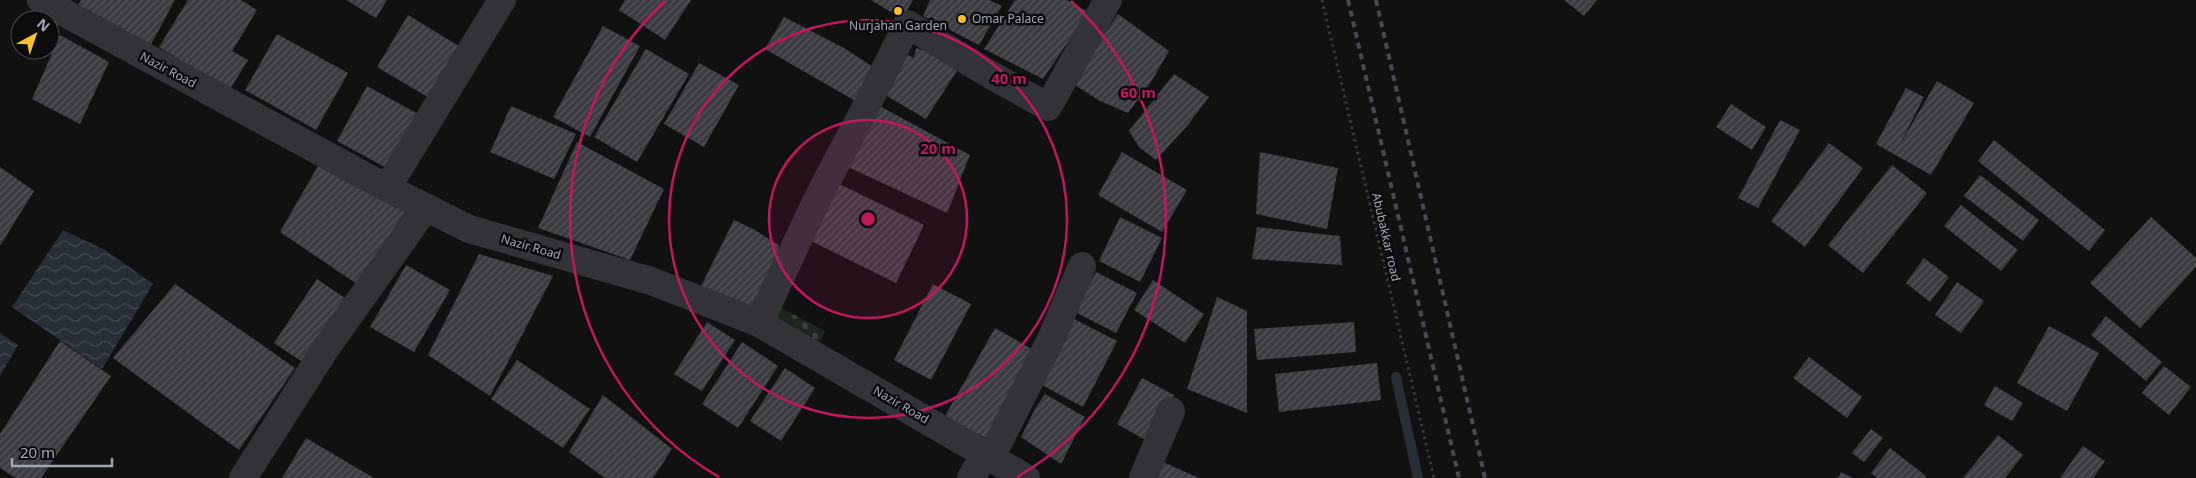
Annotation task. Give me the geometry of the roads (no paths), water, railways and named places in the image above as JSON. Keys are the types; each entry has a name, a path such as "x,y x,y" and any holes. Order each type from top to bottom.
{"street":[{"path":"387,188 502,0"},
{"path":"759,323 825,184 872,92 886,71 907,24 1048,107 1108,0"},
{"name":"Nazir Road","path":"51,3 387,188 469,229 652,281 759,323 1026,478"},
{"path":"243,478 324,351 426,207"},
{"path":"971,478 988,455 1052,337 1082,266"},
{"path":"1143,478 1171,410"}],"water":[{"path":"63,230 105,250 153,284 102,369 12,307"},
{"path":"0,333 18,345 0,376"}],"waterway":[{"path":"1396,377 1418,478"}],"railway":[{"path":"1348,0 1459,478"},
{"path":"1376,0 1485,478"}],"place":[{"name":"Nurjahan Garden","path":"898,11"},
{"name":"Omar Palace","path":"962,19"}]}
